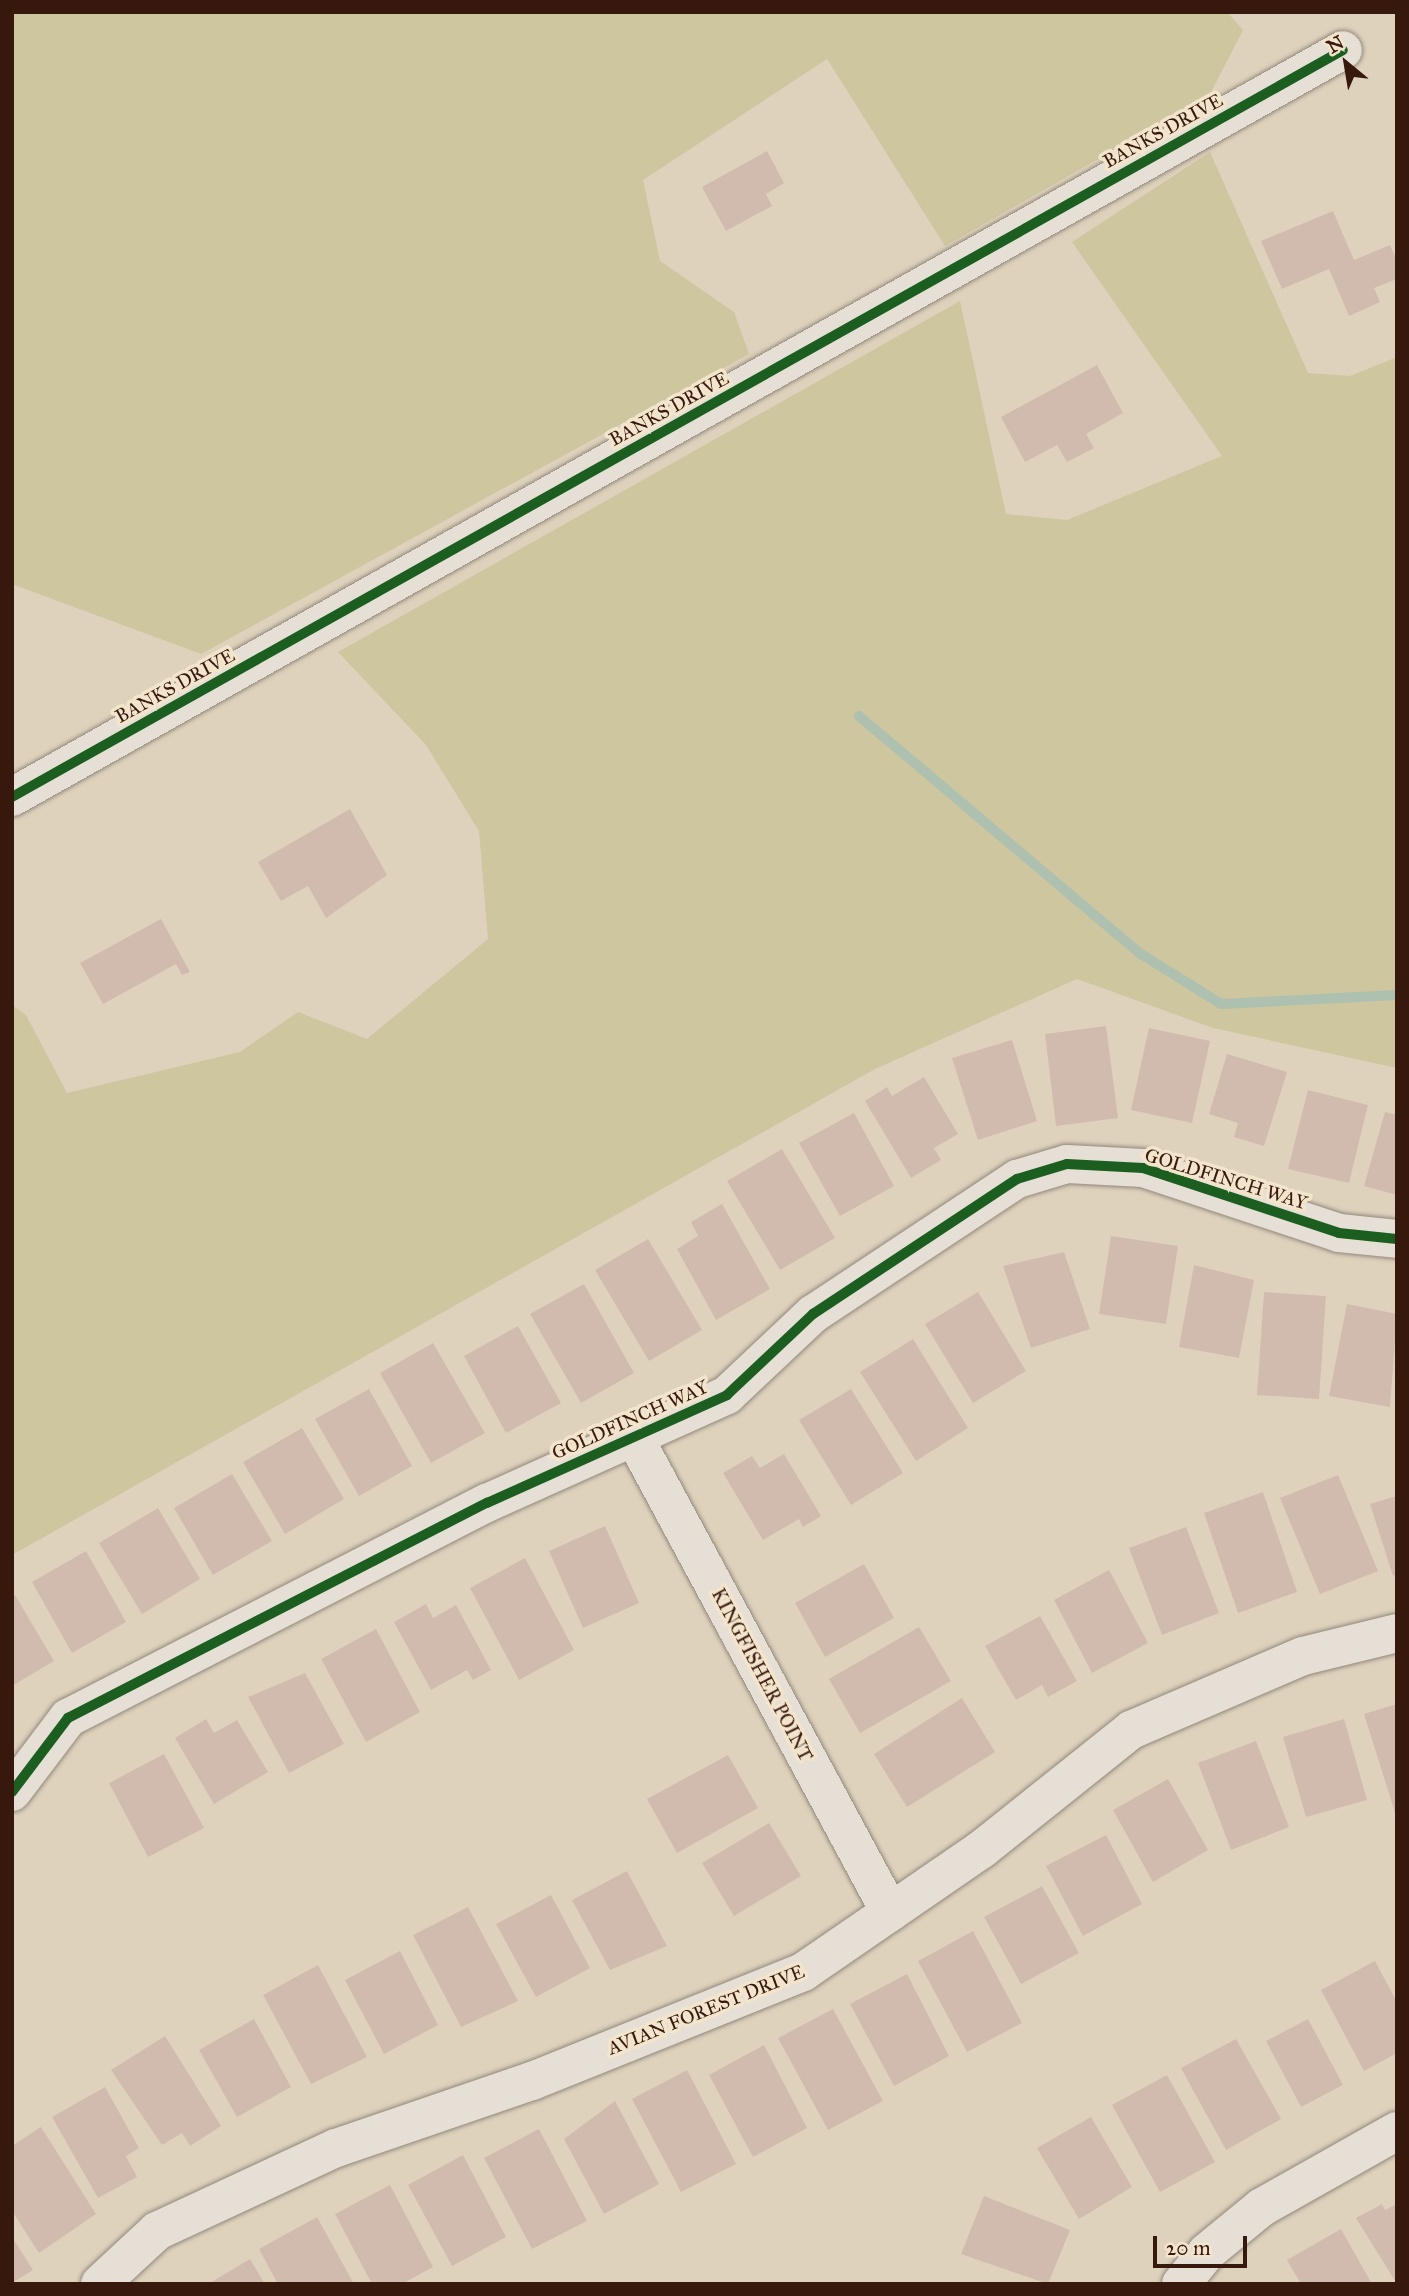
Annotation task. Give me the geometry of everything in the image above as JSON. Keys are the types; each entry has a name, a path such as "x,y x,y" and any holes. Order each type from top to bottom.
{"street":[{"name":"BANKS DRIVE","path":"12,797 1343,50"},
{"name":"GOLDFINCH WAY","path":"12,1793 68,1718 488,1503 727,1395 813,1314 941,1225 1017,1178 1066,1164 1143,1168 1339,1233 1397,1239"},
{"name":"KINGFISHER POINT","path":"634,1437 890,1912"},
{"name":"AVIAN FOREST DRIVE","path":"100,2284 157,2231 336,2148 532,2081 803,1972 982,1849 1131,1730 1303,1656 1397,1633"},
{"path":"1181,2284 1207,2252 1262,2207 1397,2131"}],"shaded area":[{"path":"12,12 1227,12 1243,30 1209,96 945,246 827,59 643,180 660,261 734,312 749,354 201,654 12,584"},
{"path":"1210,152 1308,373 1350,376 1397,357 1397,1068 1213,1028 1077,979 875,1069 12,1555 12,1005 26,1015 67,1093 240,1052 298,1012 367,1039 488,939 479,831 426,745 338,652 960,301 1006,514 1067,520 1222,456 1072,242"}],"building":[{"path":"767,151 784,183 766,194 772,206 726,231 702,187"},
{"path":"1333,211 1354,260 1390,245 1397,261 1397,279 1374,288 1380,302 1349,316 1329,269 1282,289 1261,241"},
{"path":"1097,365 1123,413 1086,434 1094,448 1067,462 1057,445 1025,462 1001,417"},
{"path":"350,809 387,875 326,918 308,886 281,901 258,862"},
{"path":"161,919 190,972 182,975 176,964 103,1004 80,963"},
{"path":"1106,1026 1118,1118 1056,1126 1045,1034"},
{"path":"1149,1028 1210,1041 1192,1123 1131,1110"},
{"path":"1012,1040 1037,1121 978,1140 952,1058"},
{"path":"1227,1054 1287,1072 1264,1146 1234,1137 1238,1123 1209,1114"},
{"path":"924,1077 958,1134 934,1148 941,1160 911,1178 865,1101 887,1087 892,1096"},
{"path":"1308,1090 1368,1105 1349,1183 1288,1169"},
{"path":"1385,1112 1397,1115 1397,1195 1364,1186"},
{"path":"854,1113 894,1186 840,1216 799,1143"},
{"path":"782,1149 835,1238 780,1270 727,1181"},
{"path":"722,1204 770,1289 716,1320 677,1249 698,1236 691,1222"},
{"path":"1111,1236 1178,1246 1166,1324 1099,1314"},
{"path":"648,1239 702,1330 649,1361 595,1270"},
{"path":"1064,1252 1090,1329 1031,1348 1003,1266"},
{"path":"1194,1265 1254,1280 1239,1358 1179,1347"},
{"path":"584,1284 634,1373 581,1403 530,1314"},
{"path":"978,1292 1026,1371 973,1403 925,1324"},
{"path":"1264,1292 1326,1296 1319,1399 1257,1395"},
{"path":"1347,1304 1397,1314 1390,1407 1329,1396"},
{"path":"518,1326 561,1403 506,1433 464,1356"},
{"path":"913,1339 968,1428 916,1461 860,1372"},
{"path":"433,1343 485,1433 431,1463 380,1373"},
{"path":"369,1389 412,1466 359,1496 315,1419"},
{"path":"851,1389 903,1473 851,1505 799,1420"},
{"path":"302,1428 344,1499 285,1534 243,1462"},
{"path":"784,1454 821,1516 803,1527 799,1519 763,1540 723,1473 752,1456 760,1468"},
{"path":"232,1474 272,1541 213,1575 174,1508"},
{"path":"1338,1475 1378,1571 1320,1594 1280,1498"},
{"path":"1263,1492 1297,1592 1238,1613 1204,1513"},
{"path":"1397,1496 1397,1574 1393,1576 1370,1504"},
{"path":"158,1508 200,1579 142,1614 99,1543"},
{"path":"605,1526 639,1603 583,1628 549,1551"},
{"path":"1186,1527 1219,1613 1162,1635 1129,1548"},
{"path":"86,1551 126,1622 72,1653 32,1582"},
{"path":"525,1558 574,1650 519,1680 470,1588"},
{"path":"864,1564 894,1618 825,1657 795,1603"},
{"path":"1109,1570 1148,1643 1092,1673 1054,1600"},
{"path":"15,1595 54,1661 12,1686 12,1597"},
{"path":"426,1604 433,1618 456,1605 491,1670 473,1680 467,1670 431,1690 394,1622"},
{"path":"1040,1616 1077,1681 1048,1697 1042,1685 1016,1700 985,1646"},
{"path":"919,1627 951,1681 860,1733 829,1679"},
{"path":"376,1629 420,1712 366,1742 321,1659"},
{"path":"305,1673 344,1744 289,1773 248,1697"},
{"path":"962,1698 995,1752 907,1807 874,1754"},
{"path":"1397,1704 1397,1816 1396,1816 1364,1714"},
{"path":"206,1719 214,1733 237,1720 268,1772 214,1804 175,1738"},
{"path":"1344,1719 1367,1800 1306,1817 1283,1737"},
{"path":"1256,1741 1289,1827 1231,1850 1198,1763"},
{"path":"164,1754 204,1828 148,1857 109,1783"},
{"path":"728,1755 758,1808 677,1853 647,1799"},
{"path":"1168,1779 1208,1850 1153,1882 1113,1810"},
{"path":"769,1823 801,1876 734,1916 702,1863"},
{"path":"1106,1835 1142,1904 1083,1936 1046,1866"},
{"path":"627,1871 667,1946 610,1970 572,1900"},
{"path":"1042,1886 1079,1953 1021,1984 984,1917"},
{"path":"551,1895 590,1968 536,1997 496,1924"},
{"path":"468,1907 518,2001 461,2027 413,1935"},
{"path":"973,1931 1022,2023 967,2052 918,1961"},
{"path":"400,1951 438,2025 384,2054 345,1980"},
{"path":"1375,1961 1397,2002 1397,2053 1364,2071 1321,1990"},
{"path":"318,1965 367,2057 311,2084 263,1995"},
{"path":"907,1974 949,2056 894,2086 850,2004"},
{"path":"833,2009 883,2101 828,2130 778,2038"},
{"path":"254,2019 291,2087 237,2117 199,2050"},
{"path":"1308,2019 1343,2085 1301,2107 1266,2041"},
{"path":"165,2036 221,2126 190,2146 182,2133 162,2145 111,2070"},
{"path":"1236,2039 1281,2119 1226,2150 1181,2068"},
{"path":"764,2045 807,2128 753,2157 709,2075"},
{"path":"687,2070 736,2164 681,2192 632,2099"},
{"path":"1167,2075 1215,2162 1160,2192 1112,2105"},
{"path":"105,2087 139,2148 126,2156 137,2177 98,2198 52,2117"},
{"path":"615,2101 659,2184 604,2214 564,2139"},
{"path":"1091,2117 1132,2187 1079,2219 1037,2148"},
{"path":"41,2127 96,2214 39,2253 12,2211 12,2146"},
{"path":"539,2129 587,2221 532,2249 484,2158"},
{"path":"463,2155 506,2237 452,2266 408,2185"},
{"path":"390,2185 433,2267 402,2284 372,2284 335,2214"},
{"path":"984,2196 1070,2230 1048,2284 961,2254"},
{"path":"1382,2204 1385,2210 1397,2204 1397,2284 1356,2218"},
{"path":"317,2217 354,2284 278,2284 259,2249"},
{"path":"1341,2229 1372,2284 1301,2284 1287,2260"},
{"path":"12,2237 33,2270 12,2283"},
{"path":"250,2259 265,2284 208,2284"}],"waterway":[{"path":"859,716 1141,954 1221,1004 1397,995"}],"cycle path":[{"path":"12,797 1343,50"},
{"path":"12,1792 68,1718 487,1503 727,1395 813,1314 1017,1179 1067,1164 1143,1168 1339,1233 1397,1239"}]}
